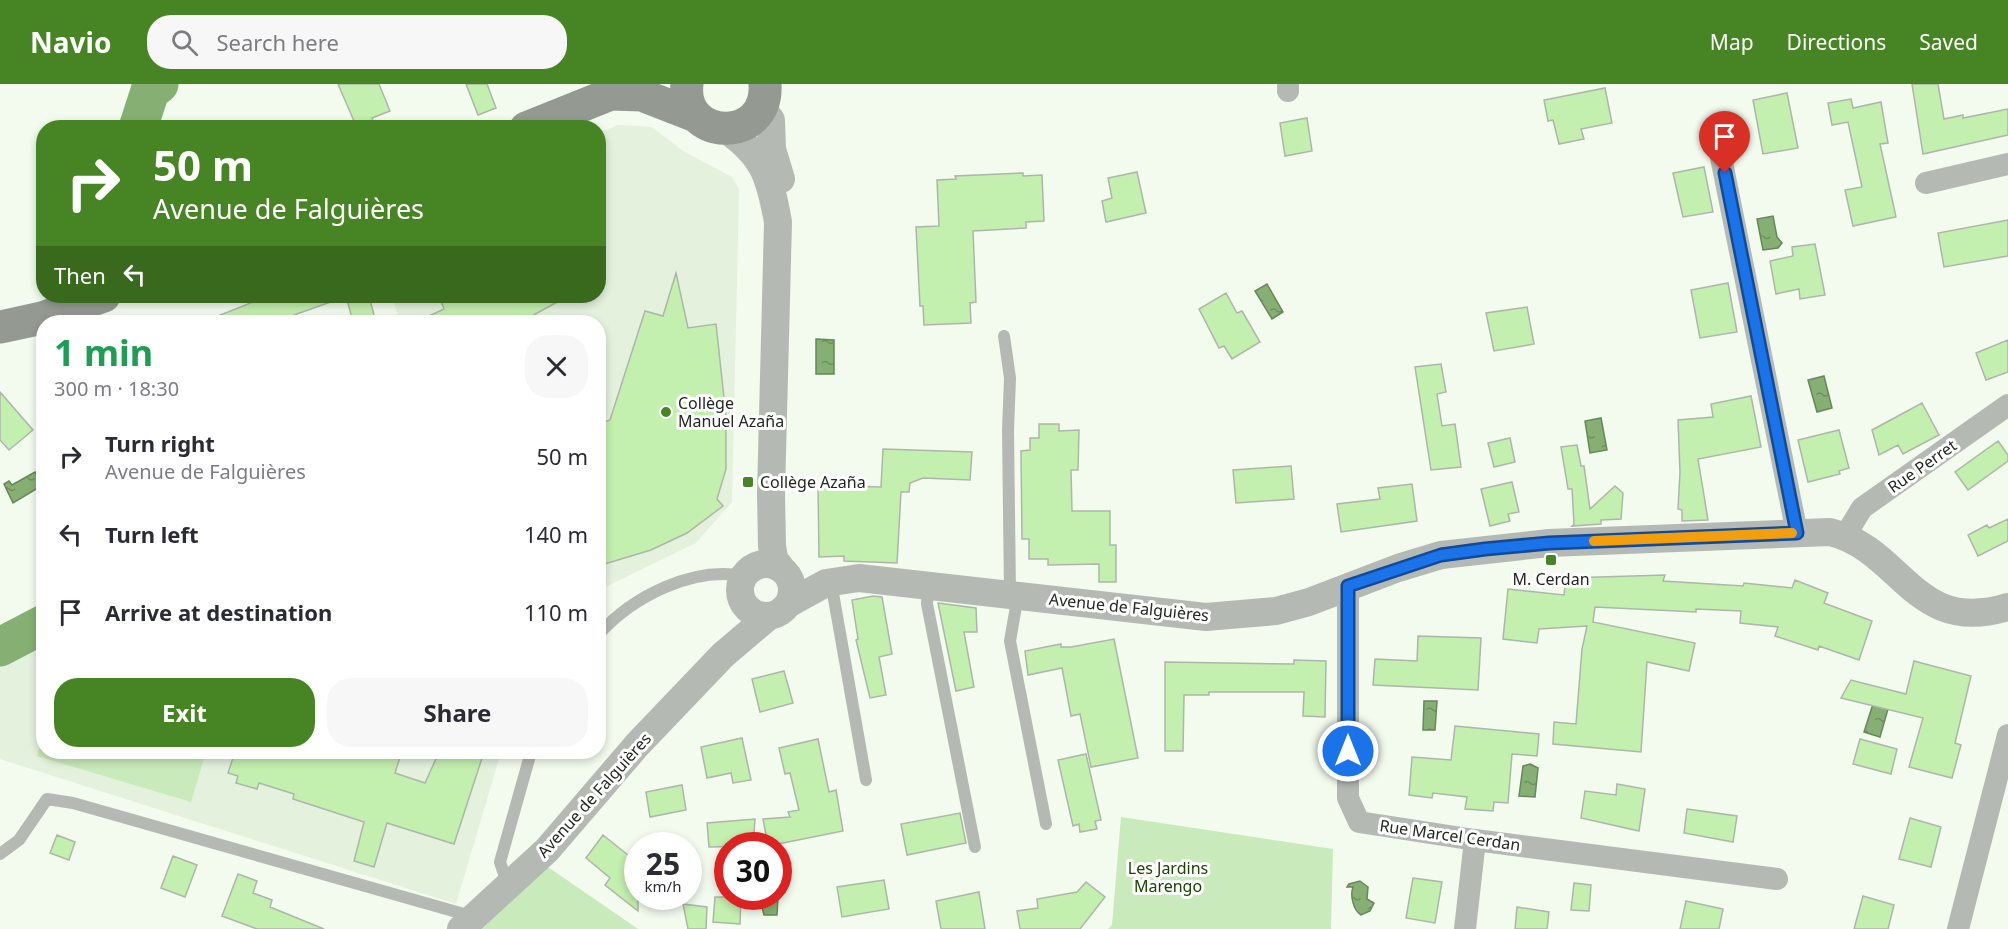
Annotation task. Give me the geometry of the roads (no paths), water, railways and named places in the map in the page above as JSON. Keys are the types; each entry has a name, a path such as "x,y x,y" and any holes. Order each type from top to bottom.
{"main road":[{"path":"687,84 689,105 696,116"},
{"path":"545,120 620,89 696,116 712,127 725,129 746,124 764,91"},
{"path":"50,315 84,303"},
{"path":"0,327 36,319"}],"street":[{"path":"764,91 771,120 772,149 780,174 782,207 778,222"},
{"path":"1715,128 1797,533"},
{"path":"725,129 757,155 770,181 778,222 771,493 773,553 784,571 792,589 778,610 761,615 747,608 744,579 765,563 784,571"},
{"path":"1926,183 2008,164"},
{"name":"Rue Perret","path":"1845,536 1862,508 2008,405"},
{"name":"Avenue de Falguières","path":"723,656 771,493"},
{"name":"Avenue de Falguières","path":"784,571 794,578 828,582 860,578 928,584 1206,617 1276,611 1310,602 1348,586 1441,555 1485,549 1549,543 1830,532 1845,536 1867,549 1918,594 1939,608 1988,613 2008,607"},
{"name":"Avenue de Falguières","path":"468,923 547,850 637,745 723,656 778,610 828,582"},
{"name":"Rue Marcel Cerdan","path":"1348,586 1348,798 1359,822 1476,840 1777,879"},
{"path":"1958,929 2008,735"},
{"path":"1465,929 1476,840"}],"lane":[{"path":"1004,336 1010,378 1008,430 1014,594 1010,641 1046,824"},
{"path":"606,626 633,604 660,590 705,575 727,573 744,579"},
{"path":"828,582 866,780"},
{"path":"928,584 927,604 975,847"},
{"path":"508,887 500,861 529,759"},
{"path":"0,854 3,855 19,840 47,799 73,803 468,923"}],"water":[{"path":"1773,216 1777,237 1782,243 1778,248 1763,250 1757,219"},
{"path":"1267,284 1283,312 1272,319 1255,291"},
{"path":"816,339 834,340 834,374 816,374"},
{"path":"1824,376 1832,408 1817,412 1808,380"},
{"path":"1601,418 1607,450 1590,453 1585,421"},
{"path":"35,472 36,474 36,489 13,503 4,484 9,481 12,485"},
{"path":"1424,701 1437,701 1435,730 1423,730"},
{"path":"1873,704 1888,709 1880,737 1864,732"},
{"path":"1530,764 1538,768 1535,797 1519,796 1523,766"},
{"path":"1360,881 1368,887 1367,899 1374,903 1370,911 1361,915 1353,902 1353,887 1347,887 1349,884"},
{"path":"763,910 777,910 777,915 764,915"}],"waterway":[{"path":"141,120 150,91 159,84"},
{"path":"0,647 36,628"}],"place":[{"name":"Collège Manuel Azaña","path":"666,412"},
{"name":"Collège Azaña","path":"748,482"},
{"name":"M. Cerdan","path":"1551,560"}],"park label":[{"name":"Les Jardins Marengo","path":"1168,877"}]}
